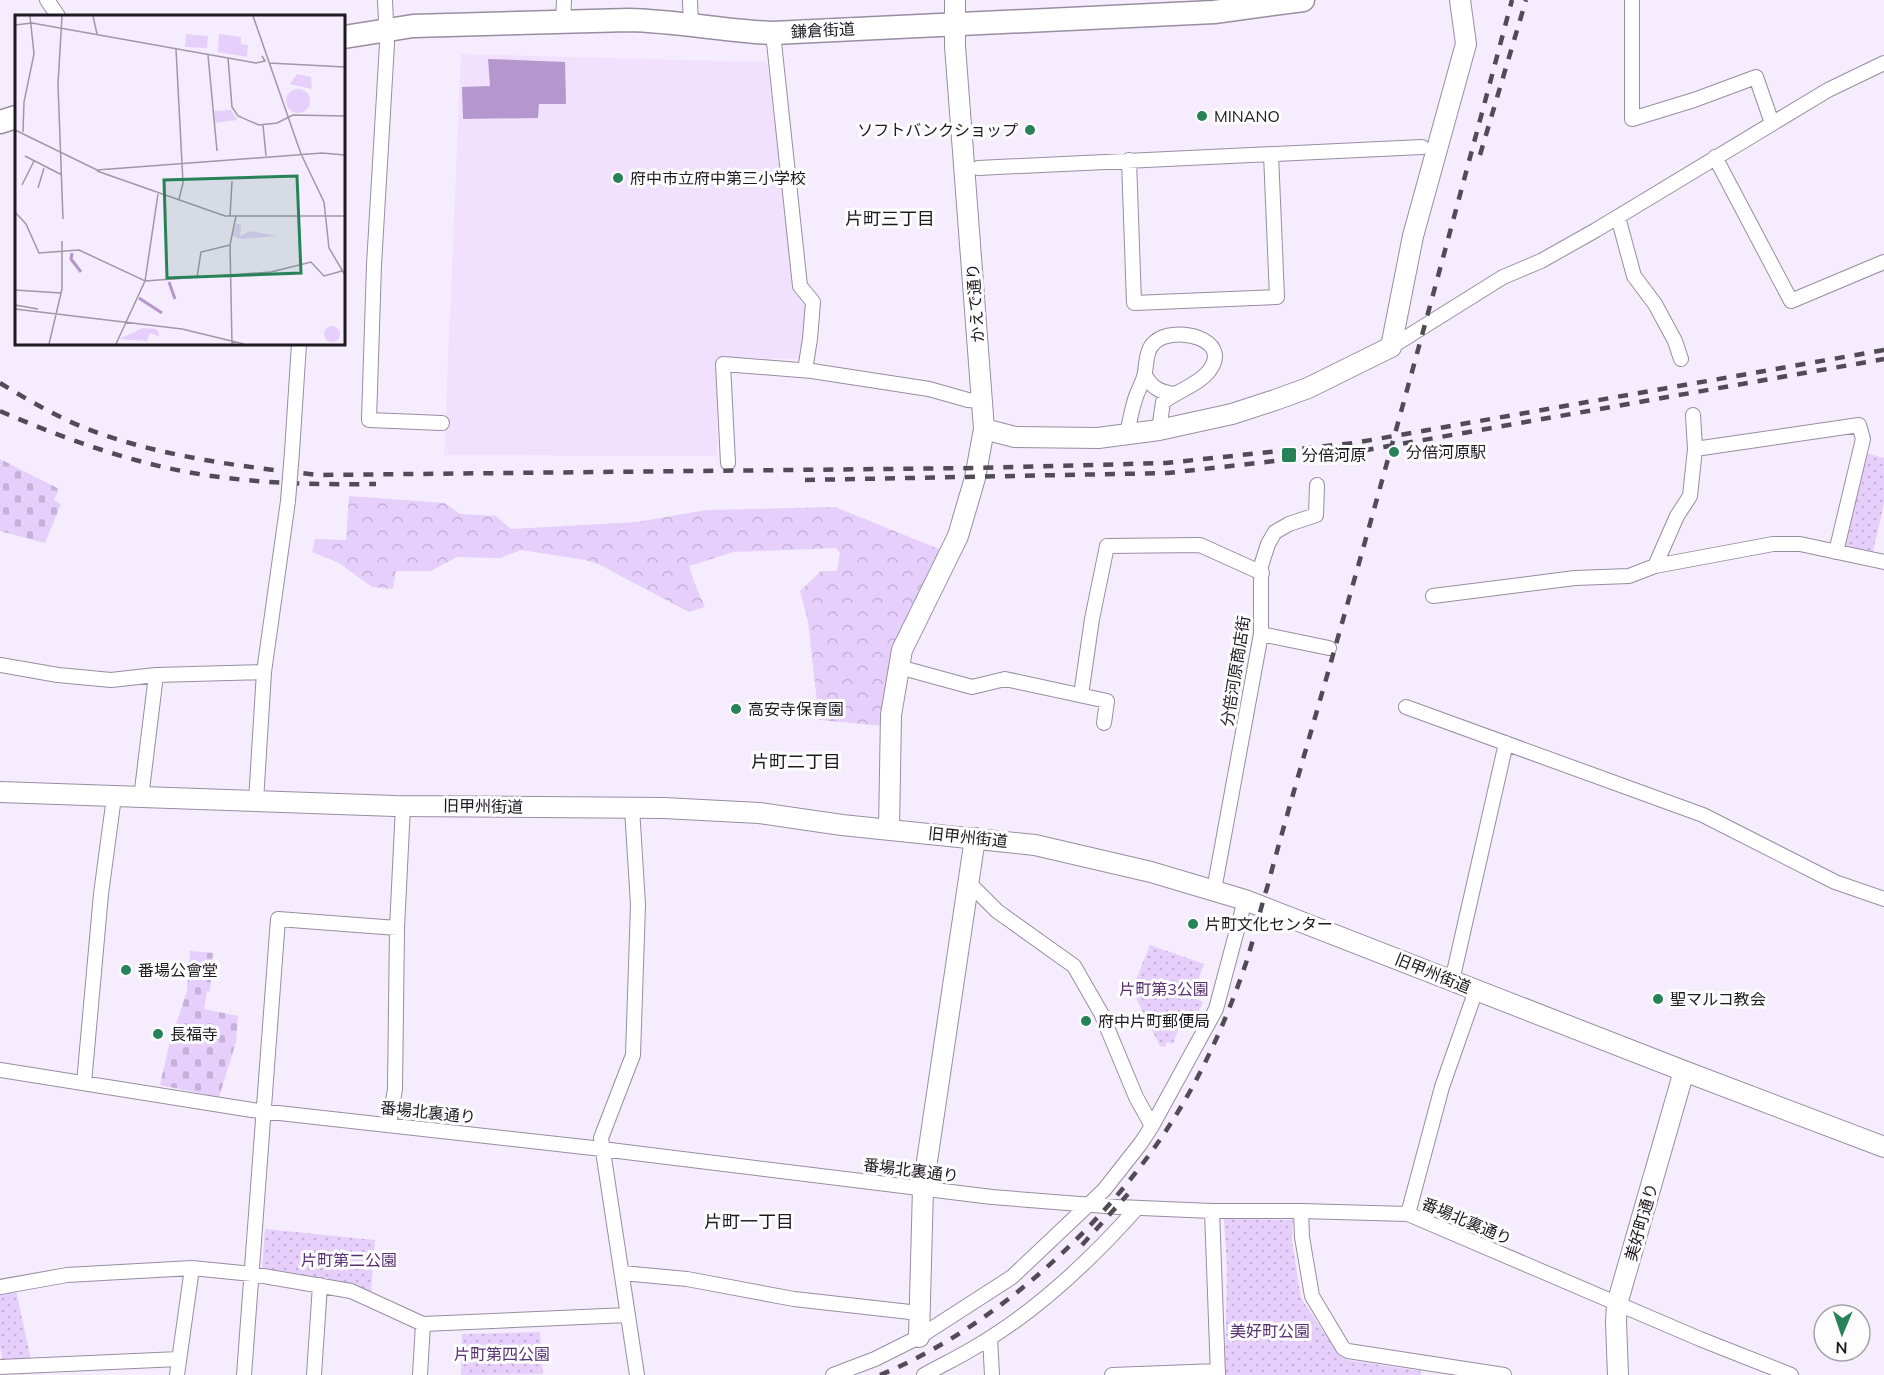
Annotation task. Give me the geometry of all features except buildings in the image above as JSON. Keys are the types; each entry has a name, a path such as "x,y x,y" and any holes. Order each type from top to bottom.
{"main road":[{"name":"鎌倉街道","path":"345,37 413,26 629,20 663,21 691,26 772,33 955,24 1106,8 1214,12 1303,0"}],"street":[{"path":"47,0 57,15"},
{"path":"385,0 387,44 374,265 369,420 442,423"},
{"path":"563,23 564,0"},
{"path":"690,0 691,26"},
{"name":"かえで通り","path":"889,830 891,715 902,650 936,585 958,536 975,478 984,429 954,0"},
{"path":"1391,348 1413,236 1467,44 1460,0"},
{"path":"1632,0 1632,120 1756,77 1772,123"},
{"path":"772,33 800,286 813,302 805,370"},
{"path":"984,429 1015,437 1098,438 1127,435 1232,414 1316,384 1391,348 1503,277 1541,261 1828,90 1884,63"},
{"path":"978,168 1422,147"},
{"path":"1129,160 1134,303 1277,297 1271,154"},
{"path":"1715,157 1791,301 1884,262"},
{"path":"1618,217 1634,276 1655,304 1675,341 1681,359"},
{"path":"1127,435 1148,354 1154,343 1165,336 1197,336 1208,341 1214,351 1214,362 1210,370 1202,378 1163,402 1159,430"},
{"path":"256,801 264,672 288,501 299,345"},
{"path":"728,463 723,364 805,370 929,389 968,400 983,401"},
{"path":"1144,375 1155,388 1174,394"},
{"path":"1655,566 1677,516 1690,496 1695,449 1693,415"},
{"path":"1695,449 1859,425 1863,439 1836,552"},
{"name":"分倍河原商店街","path":"1214,890 1261,634 1262,566 1268,544 1275,532 1289,524 1316,515 1317,485"},
{"path":"1433,596 1575,578 1629,576 1655,566 1773,544 1800,544 1884,562"},
{"path":"1081,695 1092,619 1107,546 1200,545 1262,573"},
{"path":"1261,634 1329,648"},
{"path":"0,665 58,675 111,680 156,675 264,672"},
{"path":"899,668 972,687 1005,679 1107,701 1104,723"},
{"path":"141,798 156,675"},
{"path":"1406,707 1703,815 1835,882 1884,899"},
{"path":"1452,981 1506,743"},
{"name":"旧甲州街道","path":"0,792 403,806 632,808 759,813 889,830 1035,845 1151,872 1245,900 1884,1147"},
{"path":"84,1083 101,894 114,797"},
{"path":"389,1125 395,1089 397,928 403,806"},
{"path":"632,808 638,905 633,1055 601,1138 637,1375"},
{"path":"919,1337 923,1188 975,838"},
{"path":"969,884 997,911 1074,966 1101,1013 1136,1098 1152,1126"},
{"path":"833,1375 875,1359 919,1337 1012,1277 1091,1204 1141,1143 1152,1126 1216,1009 1245,900"},
{"path":"244,1375 278,919 397,928"},
{"path":"1408,1214 1442,1088 1476,990"},
{"name":"番場北裏通り","path":"0,1070 265,1112 602,1149 992,1197 1212,1212 1301,1211 1408,1214 1617,1304 1791,1375"},
{"name":"美好町通り","path":"1618,1375 1617,1304 1684,1071"},
{"path":"924,1375 990,1338 1050,1293 1080,1267 1137,1208"},
{"path":"1301,1211 1302,1237 1312,1296 1343,1348 1348,1351 1388,1358 1504,1375"},
{"path":"1112,1375 1218,1373 1212,1212"},
{"path":"177,1375 192,1268"},
{"path":"0,1287 67,1275 192,1268 252,1274 351,1291 423,1324 628,1315"},
{"path":"622,1274 687,1279 794,1299 919,1313"},
{"path":"314,1375 320,1285"},
{"path":"420,1375 423,1324"},
{"path":"990,1338 992,1375"},
{"path":"0,1367 62,1370 179,1359"}],"shaded area":[{"name":"府中市立府中第三小学校","path":"461,54 767,62 795,293 807,309 801,356 796,359 717,357 717,456 444,455"},
{"path":"488,59 565,62 566,104 539,104 538,118 463,119 462,87 490,86"}],"green space":[{"path":"1865,453 1884,458 1884,503 1872,556 1842,550"},
{"path":"0,459 59,489 54,500 61,504 45,543 0,531"},
{"path":"349,496 445,503 460,514 496,516 511,529 637,522 706,510 835,507 944,551 884,726 819,720 808,621 800,591 821,571 837,571 840,553 836,548 734,552 689,566 705,607 689,612 600,565 586,560 521,550 500,558 457,557 431,571 396,571 393,589 372,587 339,563 312,552 315,539 346,540"},
{"name":"片町第3公園","path":"1150,945 1204,964 1192,997 1203,1002 1192,1026 1181,1022 1173,1044 1167,1042 1165,1047 1160,1046 1132,990"},
{"path":"190,951 213,953 210,992 207,991 204,1009 238,1016 236,1042 219,1097 160,1085 168,1049 187,991"},
{"name":"美好町公園","path":"1224,1219 1293,1220 1292,1241 1301,1298 1339,1355 1347,1360 1421,1371 1421,1375 1225,1375 1227,1267"},
{"name":"片町第二公園","path":"265,1229 375,1240 371,1293 353,1284 262,1268"},
{"path":"16,1290 31,1360 3,1362 0,1347 0,1294"},
{"name":"片町第四公園","path":"540,1332 543,1374 461,1375 462,1334"}],"railway":[{"path":"880,1375 970,1327 1013,1296 1054,1261 1092,1223 1127,1184 1158,1142 1194,1084 1219,1033 1252,945 1390,451 1512,0"},
{"path":"1480,155 1526,0"},
{"path":"0,383 73,423 125,442 207,460 319,475 977,468 1166,463 1354,443 1884,350"},
{"path":"805,480 1168,473 1355,452 1884,359"},
{"path":"0,411 101,450 163,467 242,480 376,484"},
{"path":"1082,1245 1128,1194"}],"place":[{"name":"MINANO","path":"1202,116"},
{"name":"ソフトバンクショップ","path":"1030,130"},
{"name":"府中市立府中第三小学校","path":"618,178"},
{"name":"分倍河原駅","path":"1394,452"},
{"name":"分倍河原","path":"1289,455"},
{"name":"高安寺保育園","path":"736,709"},
{"name":"片町文化センター","path":"1193,924"},
{"name":"番場公會堂","path":"126,970"},
{"name":"聖マルコ教会","path":"1658,999"},
{"name":"府中片町郵便局","path":"1086,1021"},
{"name":"長福寺","path":"158,1034"}],"district":[{"name":"片町三丁目","path":"890,219"},
{"name":"片町二丁目","path":"796,762"},
{"name":"片町一丁目","path":"749,1222"}]}
